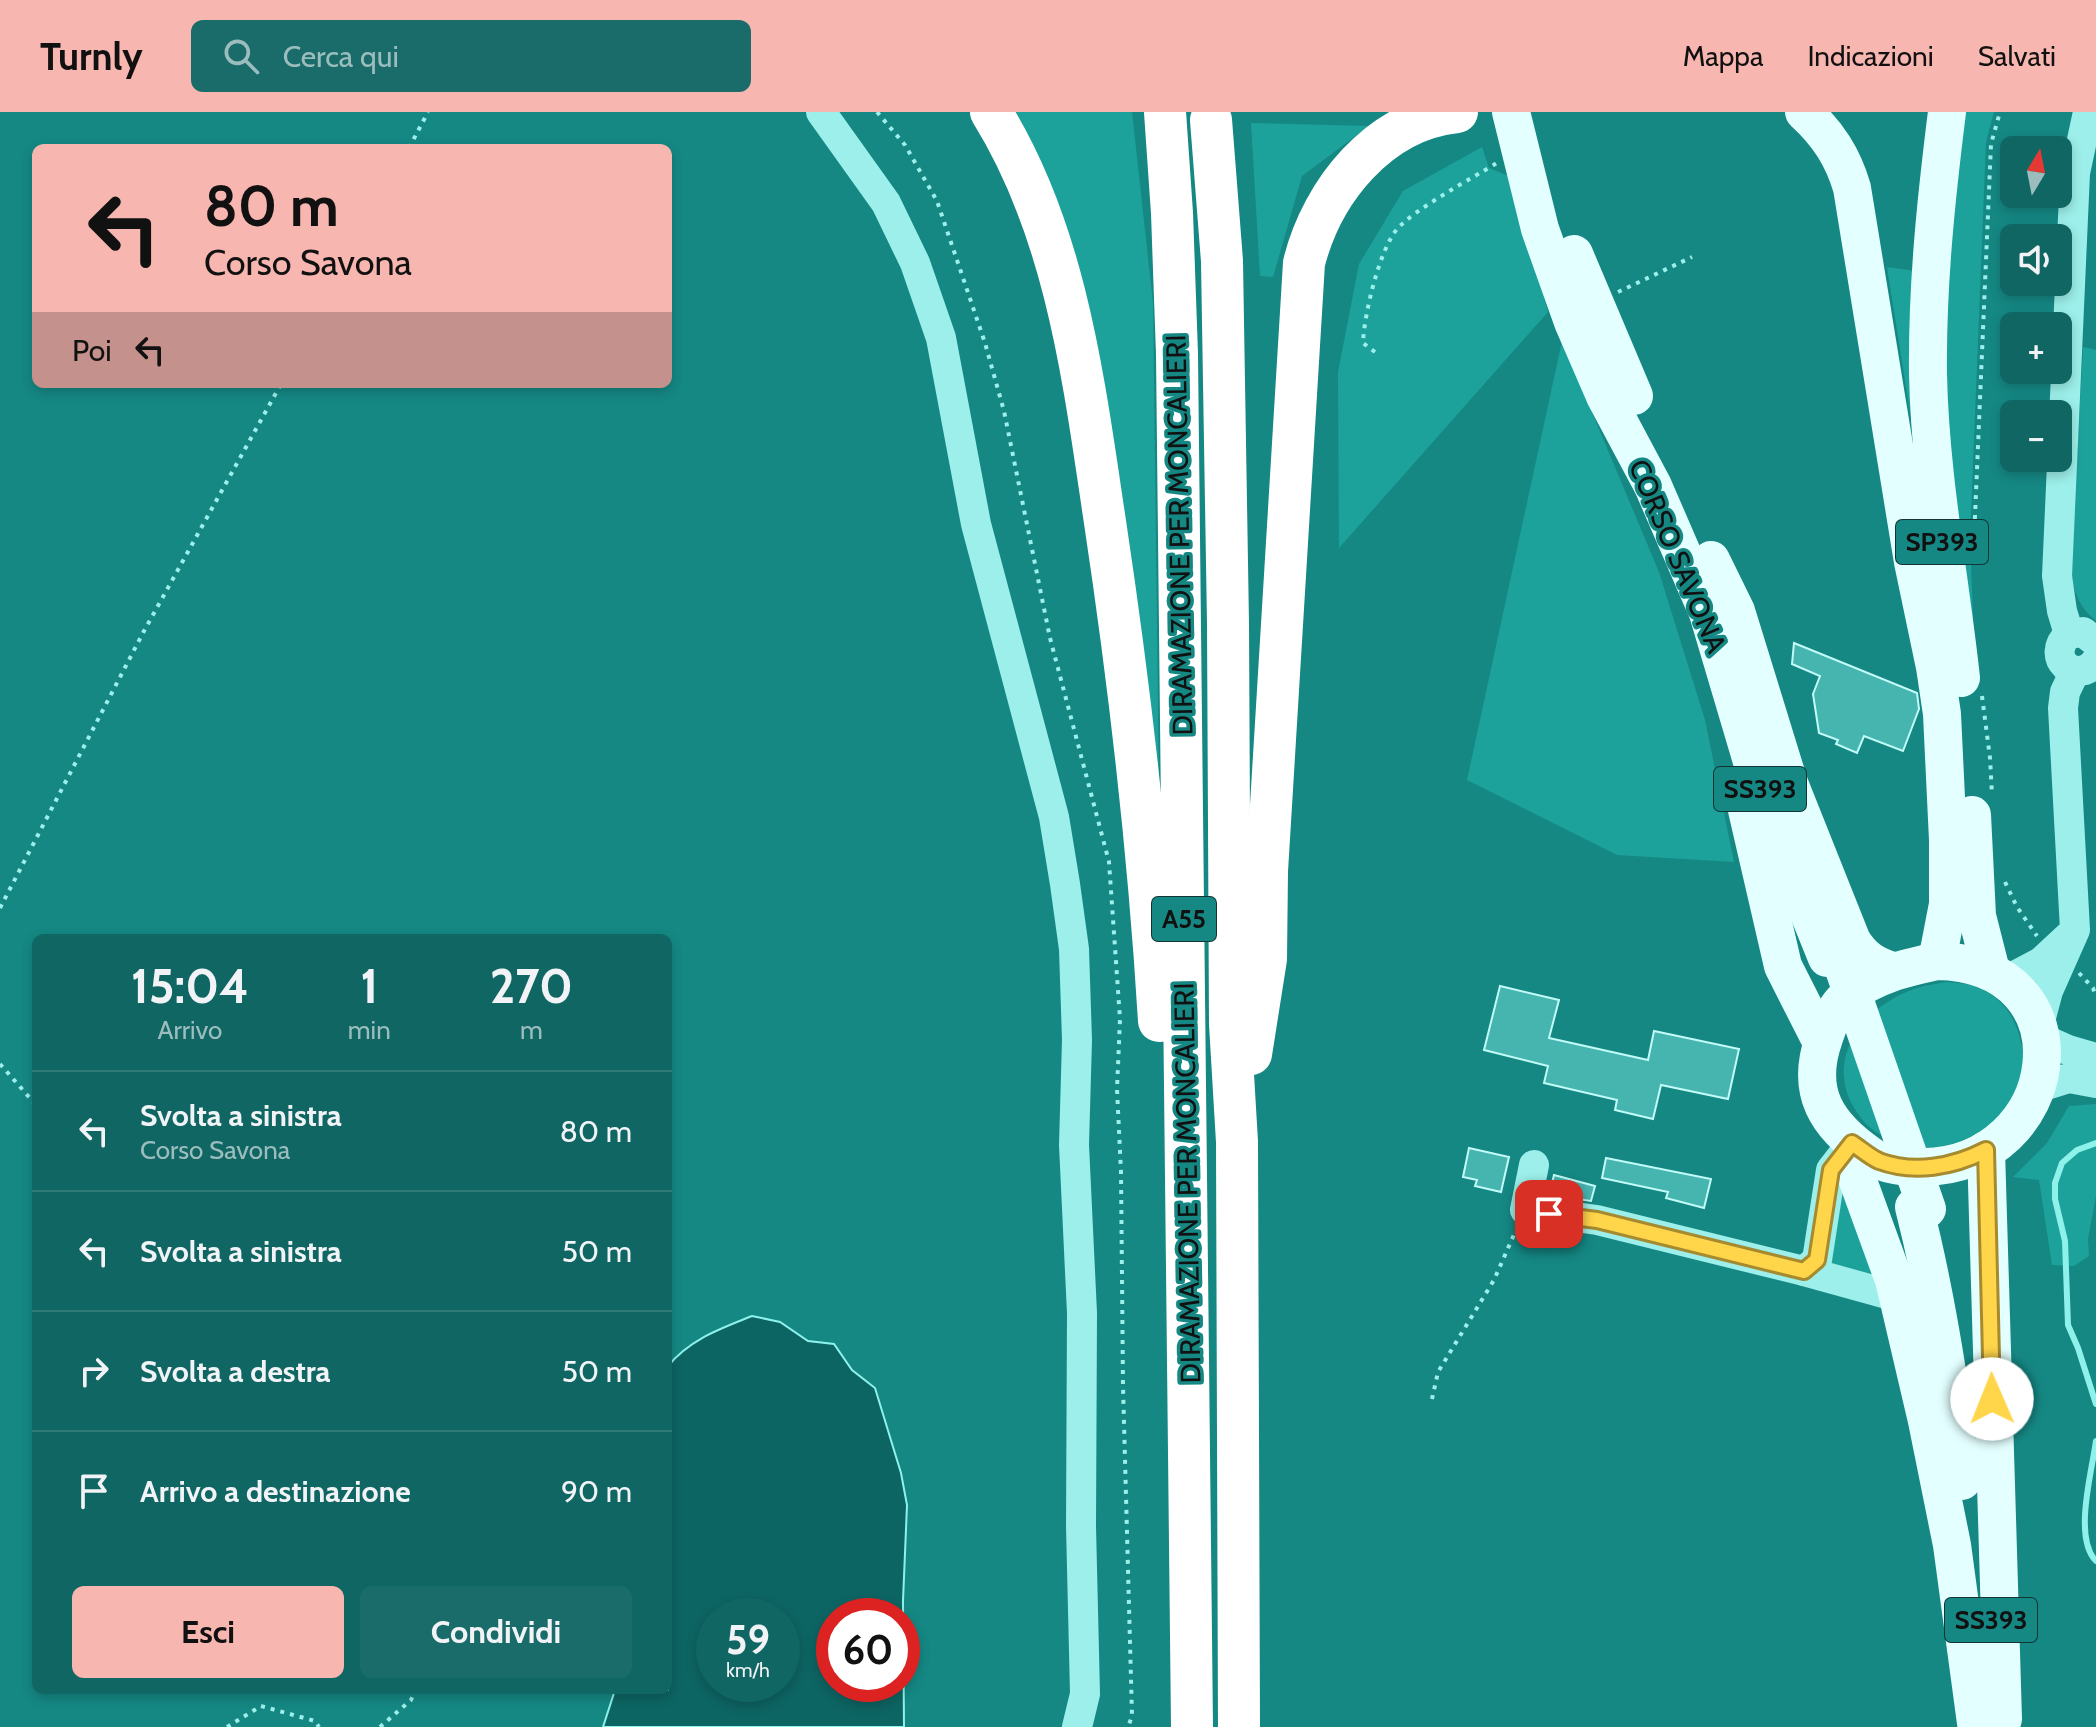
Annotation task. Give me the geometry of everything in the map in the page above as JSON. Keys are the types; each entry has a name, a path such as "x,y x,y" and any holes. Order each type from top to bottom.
{"highway":[{"path":"991,112 1021,168 1057,266 1070,314 1093,447 1124,649 1154,932 1160,1044 1189,1323"},
{"name":"DIRAMAZIONE PER MONCALIERI","path":"1165,112 1177,354 1192,1727"},
{"path":"1237,1142 1266,959 1267,871 1301,283 1308,245 1323,211 1344,180 1371,150 1422,119 1457,112"},
{"name":"DIRAMAZIONE PER MONCALIERI","path":"1211,120 1222,261 1230,1024 1237,1142 1239,1727"}],"main road":[{"path":"1804,112 1835,146 1845,164 1852,188 1913,562 1935,667 1942,714 1948,840 1948,904 1937,961"},
{"name":"SP393","path":"1947,112 1934,216 1928,375 1938,515 1959,659 1970,765 1977,916 1998,976"},
{"name":"CORSO SAVONA","path":"1522,122 1540,136 1572,248 1659,454 1722,617 1775,787 1921,1208 1943,1261 1955,1327 1989,1724"},
{"name":"CORSO SAVONA","path":"1522,122 1540,229 1573,322 1605,396 1653,486 1708,613 1764,802 1833,955"},
{"path":"1605,396 1727,730 1783,966 1822,1043"},
{"path":"1659,454 1736,611 1789,783 1852,941 1861,955 1876,966 1893,971"},
{"path":"1937,961 1964,961 1998,976 2024,999 2040,1031 2043,1065 2037,1088 2013,1129 1967,1160 1934,1167 1908,1167 1877,1160 1852,1143 1828,1117 1820,1097 1816,1063 1829,1021 1845,998 1893,971 1937,961"},
{"path":"1852,1143 1854,1170 1898,1297 1989,1724"},
{"path":"1986,1150 1989,1724"}],"street":[{"path":"821,112 886,203 915,263 941,338 976,524 1054,817 1065,884 1074,949 1077,1040 1074,1145 1082,1313 1081,1526 1085,1694 1077,1727"},
{"path":"2085,666 2068,668 2059,655 2060,646 2082,638 2062,611 2057,576 2075,173 2088,112"},
{"path":"2085,666 2065,692 2063,708 2075,930 2057,955 2040,1031 2068,1050 2096,1058"},
{"path":"1998,976 2057,955"},
{"path":"2037,1088 2069,1078 2096,1083"},
{"path":"1804,1271 1817,1260 1831,1170 1852,1143"},
{"path":"1534,1165 1525,1210 1597,1220 1898,1297"}],"path":[{"path":"411,144 428,112"},
{"path":"1974,546 1991,144 2000,112"},
{"path":"1375,352 1363,343 1364,322 1379,267 1396,230 1417,213 1500,161 1522,122"},
{"path":"1594,302 1692,257"},
{"path":"0,908 137,644 279,388"},
{"path":"1981,695 1992,800"},
{"path":"2004,879 2026,922 2083,977 2096,997"},
{"path":"0,1064 32,1100"},
{"path":"1432,1399 1438,1372 1494,1280 1525,1210"},
{"path":"380,1727 411,1700 413,1694"},
{"path":"227,1727 261,1706 315,1721 319,1727"}],"green space":[{"path":"1009,112 1132,112 1153,303 1159,791"},
{"path":"1966,112 1994,112 1986,142 1970,538 1974,642 1952,482 1944,349 1954,195"},
{"path":"1251,123 1369,126 1302,176 1273,277 1260,276"},
{"path":"1482,147 1489,168 1511,177 1548,312 1339,548 1338,372 1359,264 1403,191"},
{"path":"1887,267 1922,272 1922,488"},
{"path":"1562,341 1659,572 1705,720 1734,862 1617,855 1467,780"},
{"path":"2083,347 2096,350 2096,621 2078,598 2071,569"},
{"path":"1947,982 1977,987 2004,1006 2019,1035 2024,1059 2022,1083 2005,1112 1979,1133 1948,1145 1907,1146 1875,1131 1855,1109 1845,1085 1844,1066 1848,1049 1856,1032 1883,1005 1917,988"},
{"path":"2096,1104 2096,1196 2088,1239 2089,1256 2074,1266 2052,1265 2039,1180 2013,1177 2047,1143 2069,1106"},
{"path":"1842,1181 1885,1277 1830,1271"}],"water":[{"path":"752,1316 780,1322 808,1341 834,1344 852,1370 875,1388 901,1473 907,1505 903,1598 816,1598 816,1702 904,1702 904,1727 603,1727 614,1694 672,1694 672,1362 696,1342"}],"building":[{"path":"1794,643 1917,693 1919,709 1903,751 1864,736 1857,753 1836,744 1838,740 1819,733 1813,694 1820,676 1792,664"},
{"path":"1500,986 1559,1000 1549,1038 1648,1060 1654,1031 1739,1049 1728,1099 1661,1085 1653,1119 1615,1110 1617,1100 1544,1083 1548,1066 1484,1050"},
{"path":"1469,1148 1509,1157 1501,1192 1475,1186 1477,1180 1463,1177"},
{"path":"1606,1158 1711,1179 1704,1208 1666,1198 1668,1192 1602,1178"},
{"path":"1554,1175 1595,1186 1591,1201 1549,1195"}],"waterway":[{"path":"2096,1143 2077,1150 2062,1163 2055,1183 2055,1199 2065,1241 2068,1325 2096,1404"},
{"path":"2096,1441 2085,1521 2089,1550 2096,1561"}],"route":[{"path":"1549,1214 1597,1220 1804,1271 1817,1260 1831,1170 1852,1143 1877,1160 1908,1167 1934,1167 1967,1160 1986,1150 1992,1399"}]}
